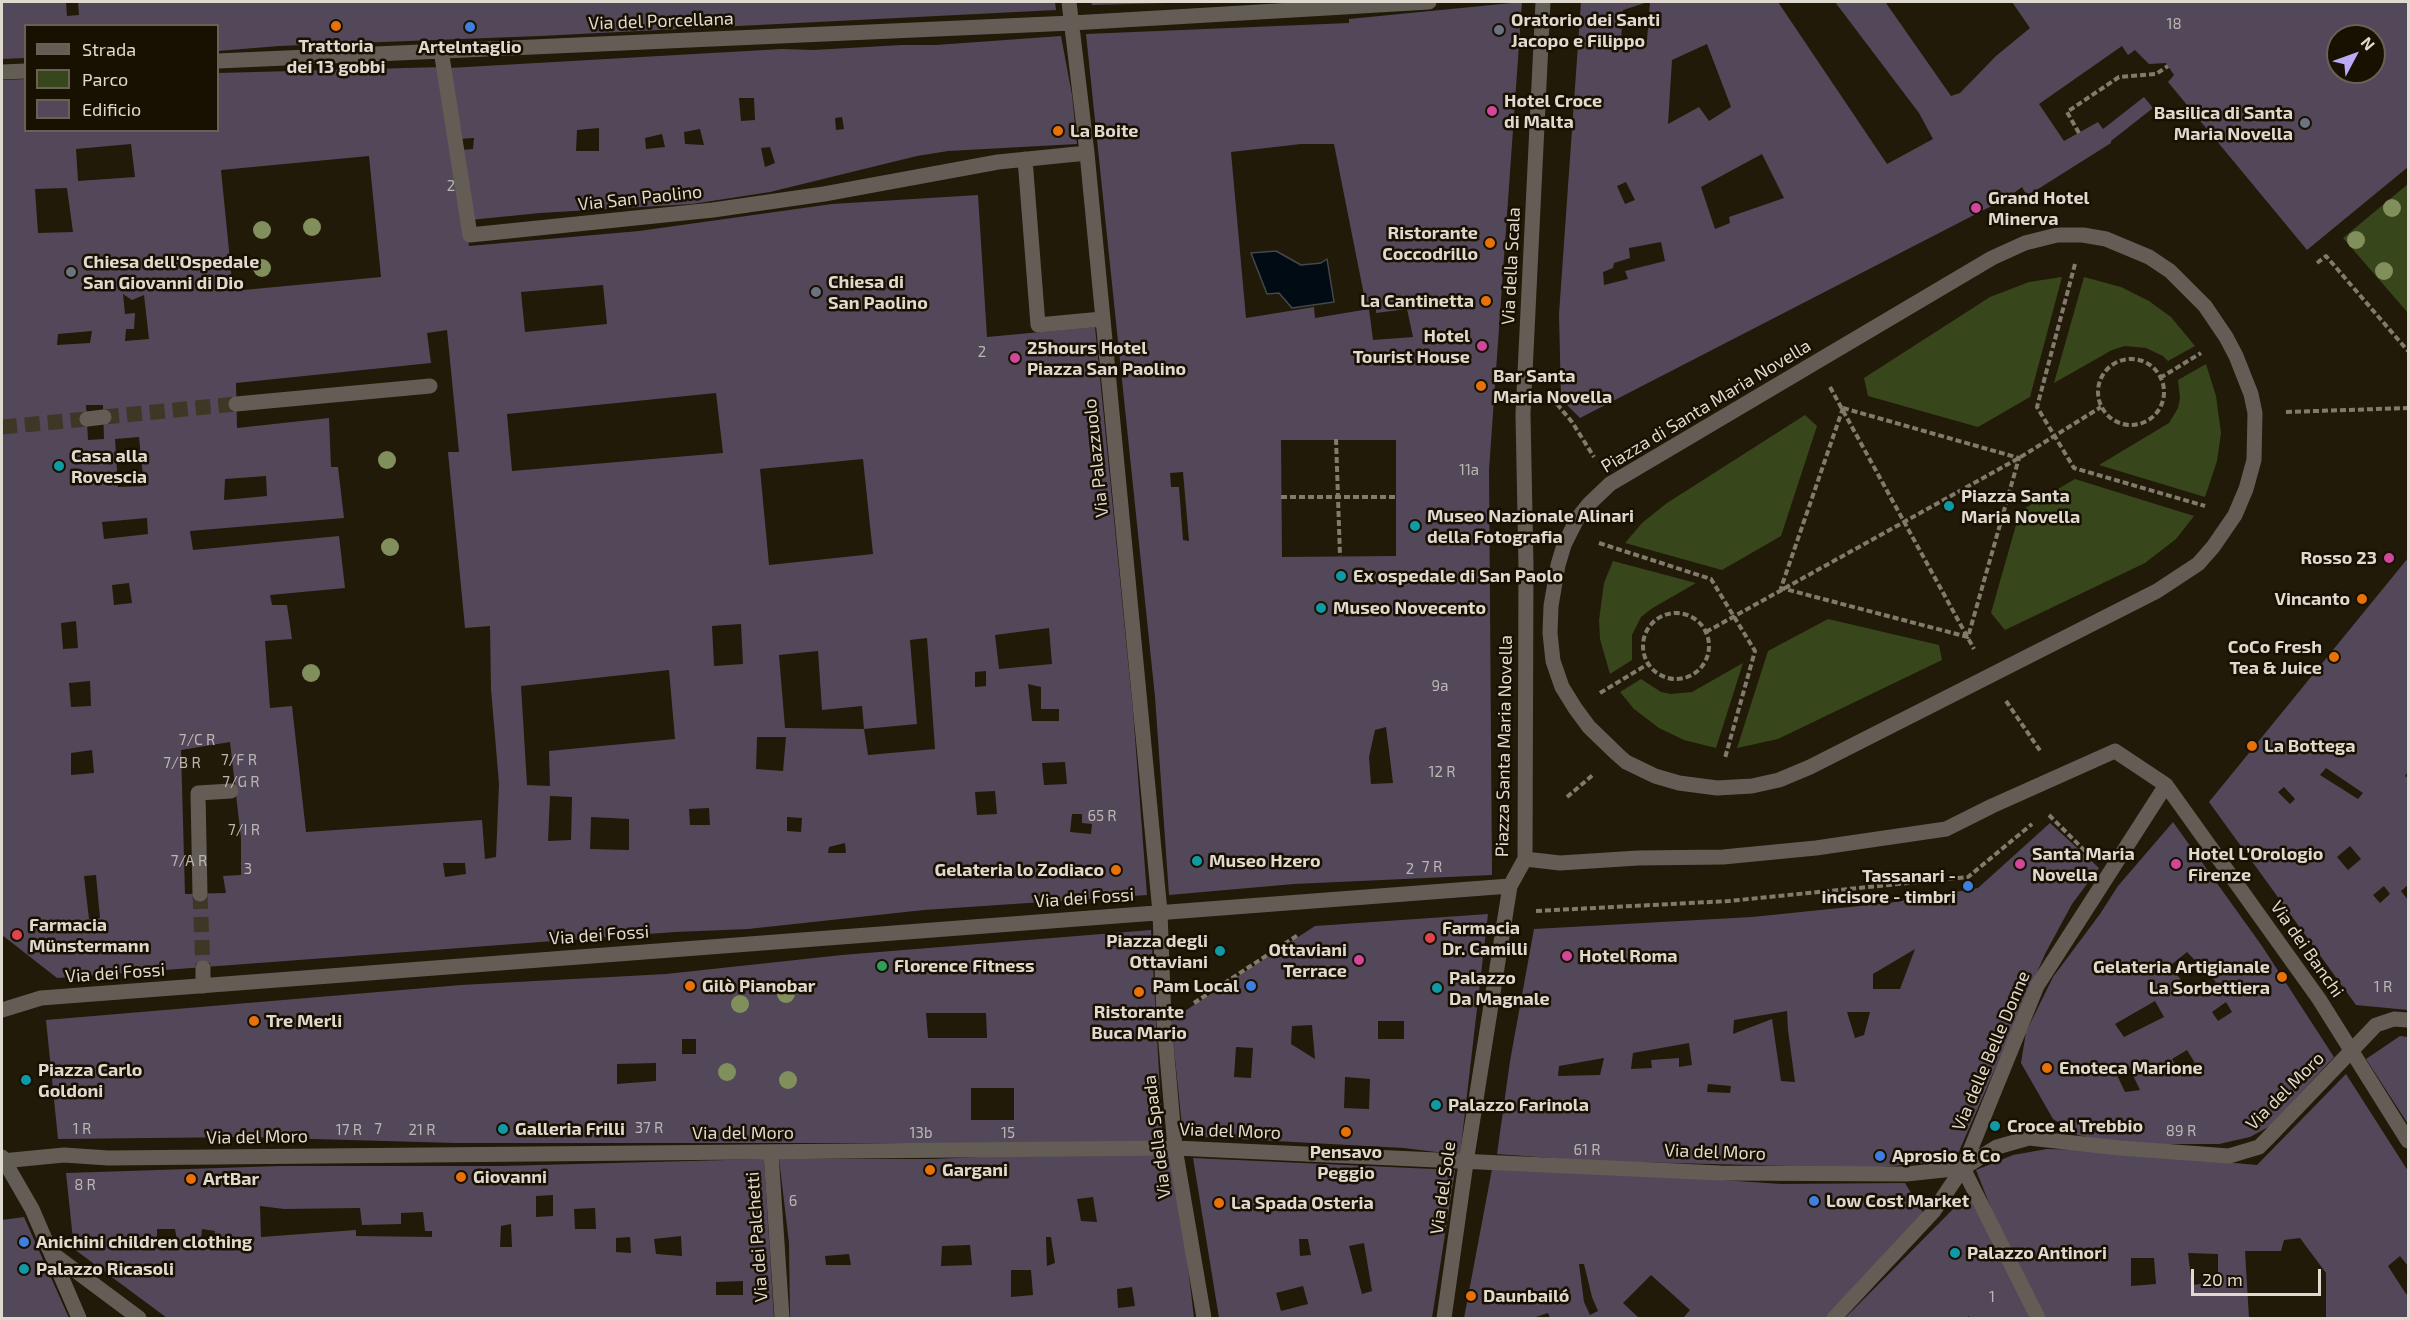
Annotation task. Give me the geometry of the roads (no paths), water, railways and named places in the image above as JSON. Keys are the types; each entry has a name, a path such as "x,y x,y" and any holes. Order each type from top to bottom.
{"street":[{"name":"Via Palazzuolo","path":"1070,2 1087,153 1160,912"},
{"name":"Via del Porcellana","path":"219,61 1072,23 1429,2"},
{"name":"Via della Scala","path":"1526,532 1523,414 1544,2"},
{"name":"Via San Paolino","path":"441,50 470,235 713,210 824,194 998,162 1087,153"},
{"path":"2,72 24,71"},
{"path":"1025,159 1038,325 1102,319"},
{"name":"Piazza di Santa Maria Novella","path":"2083,234 2128,247 2170,271 2205,306 2226,337 2242,369 2251,394 2254,413 2254,460 2246,489 2235,515 2213,548 2198,564 2180,577 1810,767 1779,780 1752,786 1717,788 1679,783 1655,776 1626,762 1589,727 1562,687 1553,661 1550,633 1551,606 1555,579 1569,534 1577,519 1610,484 1992,258 2025,243 2057,235 2083,234"},
{"path":"236,404 430,386"},
{"path":"87,419 104,417"},
{"name":"Piazza Santa Maria Novella","path":"1510,886 1526,859 1526,532"},
{"path":"1526,859 1560,863 1638,858 1723,857 1816,848 1946,829 2115,752 2166,785"},
{"name":"Via delle Belle Donne","path":"1834,1318 1932,1212 1964,1168 2037,986 2166,785"},
{"name":"Via dei Banchi","path":"2166,785 2319,999 2350,1052 2409,1141"},
{"path":"200,894 198,793 231,791"},
{"path":"1160,912 1510,886"},
{"name":"Via del Sole","path":"1444,1318 1466,1161 1510,886"},
{"name":"Via dei Fossi","path":"2,1010 41,998 1160,912"},
{"name":"Via della Spada","path":"1160,912 1164,1020 1175,1148 1204,1318"},
{"path":"203,968 203,986"},
{"name":"Via del Moro","path":"2,1160 58,1156 771,1153 1175,1148 1720,1173 1906,1174 1964,1168 1997,1147 2029,1138 2120,1148 2223,1155 2241,1152 2259,1146 2267,1139 2376,1025 2394,1019 2409,1020"},
{"name":"Via dei Palchetti","path":"771,1153 782,1318"},
{"path":"2,1160 34,1215 79,1318"},
{"path":"1964,1168 2038,1318"},
{"path":"50,1252 139,1318"}],"tunnel":[{"path":"104,417 236,404"},
{"path":"2,427 87,419"},
{"path":"200,894 203,968"}],"place":[{"name":"Trattoria dei 13 gobbi","path":"336,26"},
{"name":"Artelntaglio","path":"470,27"},
{"name":"Oratorio dei Santi Jacopo e Filippo","path":"1499,30"},
{"name":"Hotel Croce di Malta","path":"1492,111"},
{"name":"Basilica di Santa Maria Novella","path":"2305,123"},
{"name":"La Boite","path":"1058,131"},
{"name":"Grand Hotel Minerva","path":"1976,208"},
{"name":"Ristorante Coccodrillo","path":"1490,243"},
{"name":"Chiesa dell'Ospedale San Giovanni di Dio","path":"71,272"},
{"name":"Chiesa di San Paolino","path":"816,292"},
{"name":"La Cantinetta","path":"1486,301"},
{"name":"Hotel Tourist House","path":"1482,346"},
{"name":"25hours Hotel Piazza San Paolino","path":"1015,358"},
{"name":"Bar Santa Maria Novella","path":"1481,386"},
{"name":"Casa alla Rovescia","path":"59,466"},
{"name":"Piazza Santa Maria Novella","path":"1949,506"},
{"name":"Museo Nazionale Alinari della Fotografia","path":"1415,526"},
{"name":"Rosso 23","path":"2389,558"},
{"name":"Ex ospedale di San Paolo","path":"1341,576"},
{"name":"Vincanto","path":"2362,599"},
{"name":"Museo Novecento","path":"1321,608"},
{"name":"CoCo Fresh Tea & Juice","path":"2334,657"},
{"name":"La Bottega","path":"2252,746"},
{"name":"Museo Hzero","path":"1197,861"},
{"name":"Santa Maria Novella","path":"2020,864"},
{"name":"Hotel L’Orologio Firenze","path":"2176,864"},
{"name":"Gelateria lo Zodiaco","path":"1116,870"},
{"name":"Tassanari - incisore - timbri","path":"1968,886"},
{"name":"Farmacia Münstermann","path":"17,935"},
{"name":"Farmacia Dr. Camilli","path":"1430,938"},
{"name":"Piazza degli Ottaviani","path":"1220,951"},
{"name":"Hotel Roma","path":"1567,956"},
{"name":"Ottaviani Terrace","path":"1359,960"},
{"name":"Florence Fitness","path":"882,966"},
{"name":"Gelateria Artigianale La Sorbettiera","path":"2282,977"},
{"name":"Gilò Pianobar","path":"690,986"},
{"name":"Pam Local","path":"1251,986"},
{"name":"Palazzo Da Magnale","path":"1437,988"},
{"name":"Ristorante Buca Mario","path":"1139,992"},
{"name":"Tre Merli","path":"254,1021"},
{"name":"Enoteca Marione","path":"2047,1068"},
{"name":"Piazza Carlo Goldoni","path":"26,1080"},
{"name":"Palazzo Farinola","path":"1436,1105"},
{"name":"Croce al Trebbio","path":"1995,1126"},
{"name":"Galleria Frilli","path":"503,1129"},
{"name":"Pensavo Peggio","path":"1346,1132"},
{"name":"Aprosio & Co","path":"1880,1156"},
{"name":"Gargani","path":"930,1170"},
{"name":"Giovanni","path":"461,1177"},
{"name":"ArtBar","path":"191,1179"},
{"name":"Low Cost Market","path":"1814,1201"},
{"name":"La Spada Osteria","path":"1219,1203"},
{"name":"Anichini children clothing","path":"24,1242"},
{"name":"Palazzo Antinori","path":"1955,1253"},
{"name":"Palazzo Ricasoli","path":"24,1269"},
{"name":"Daunbailó","path":"1471,1296"}]}
